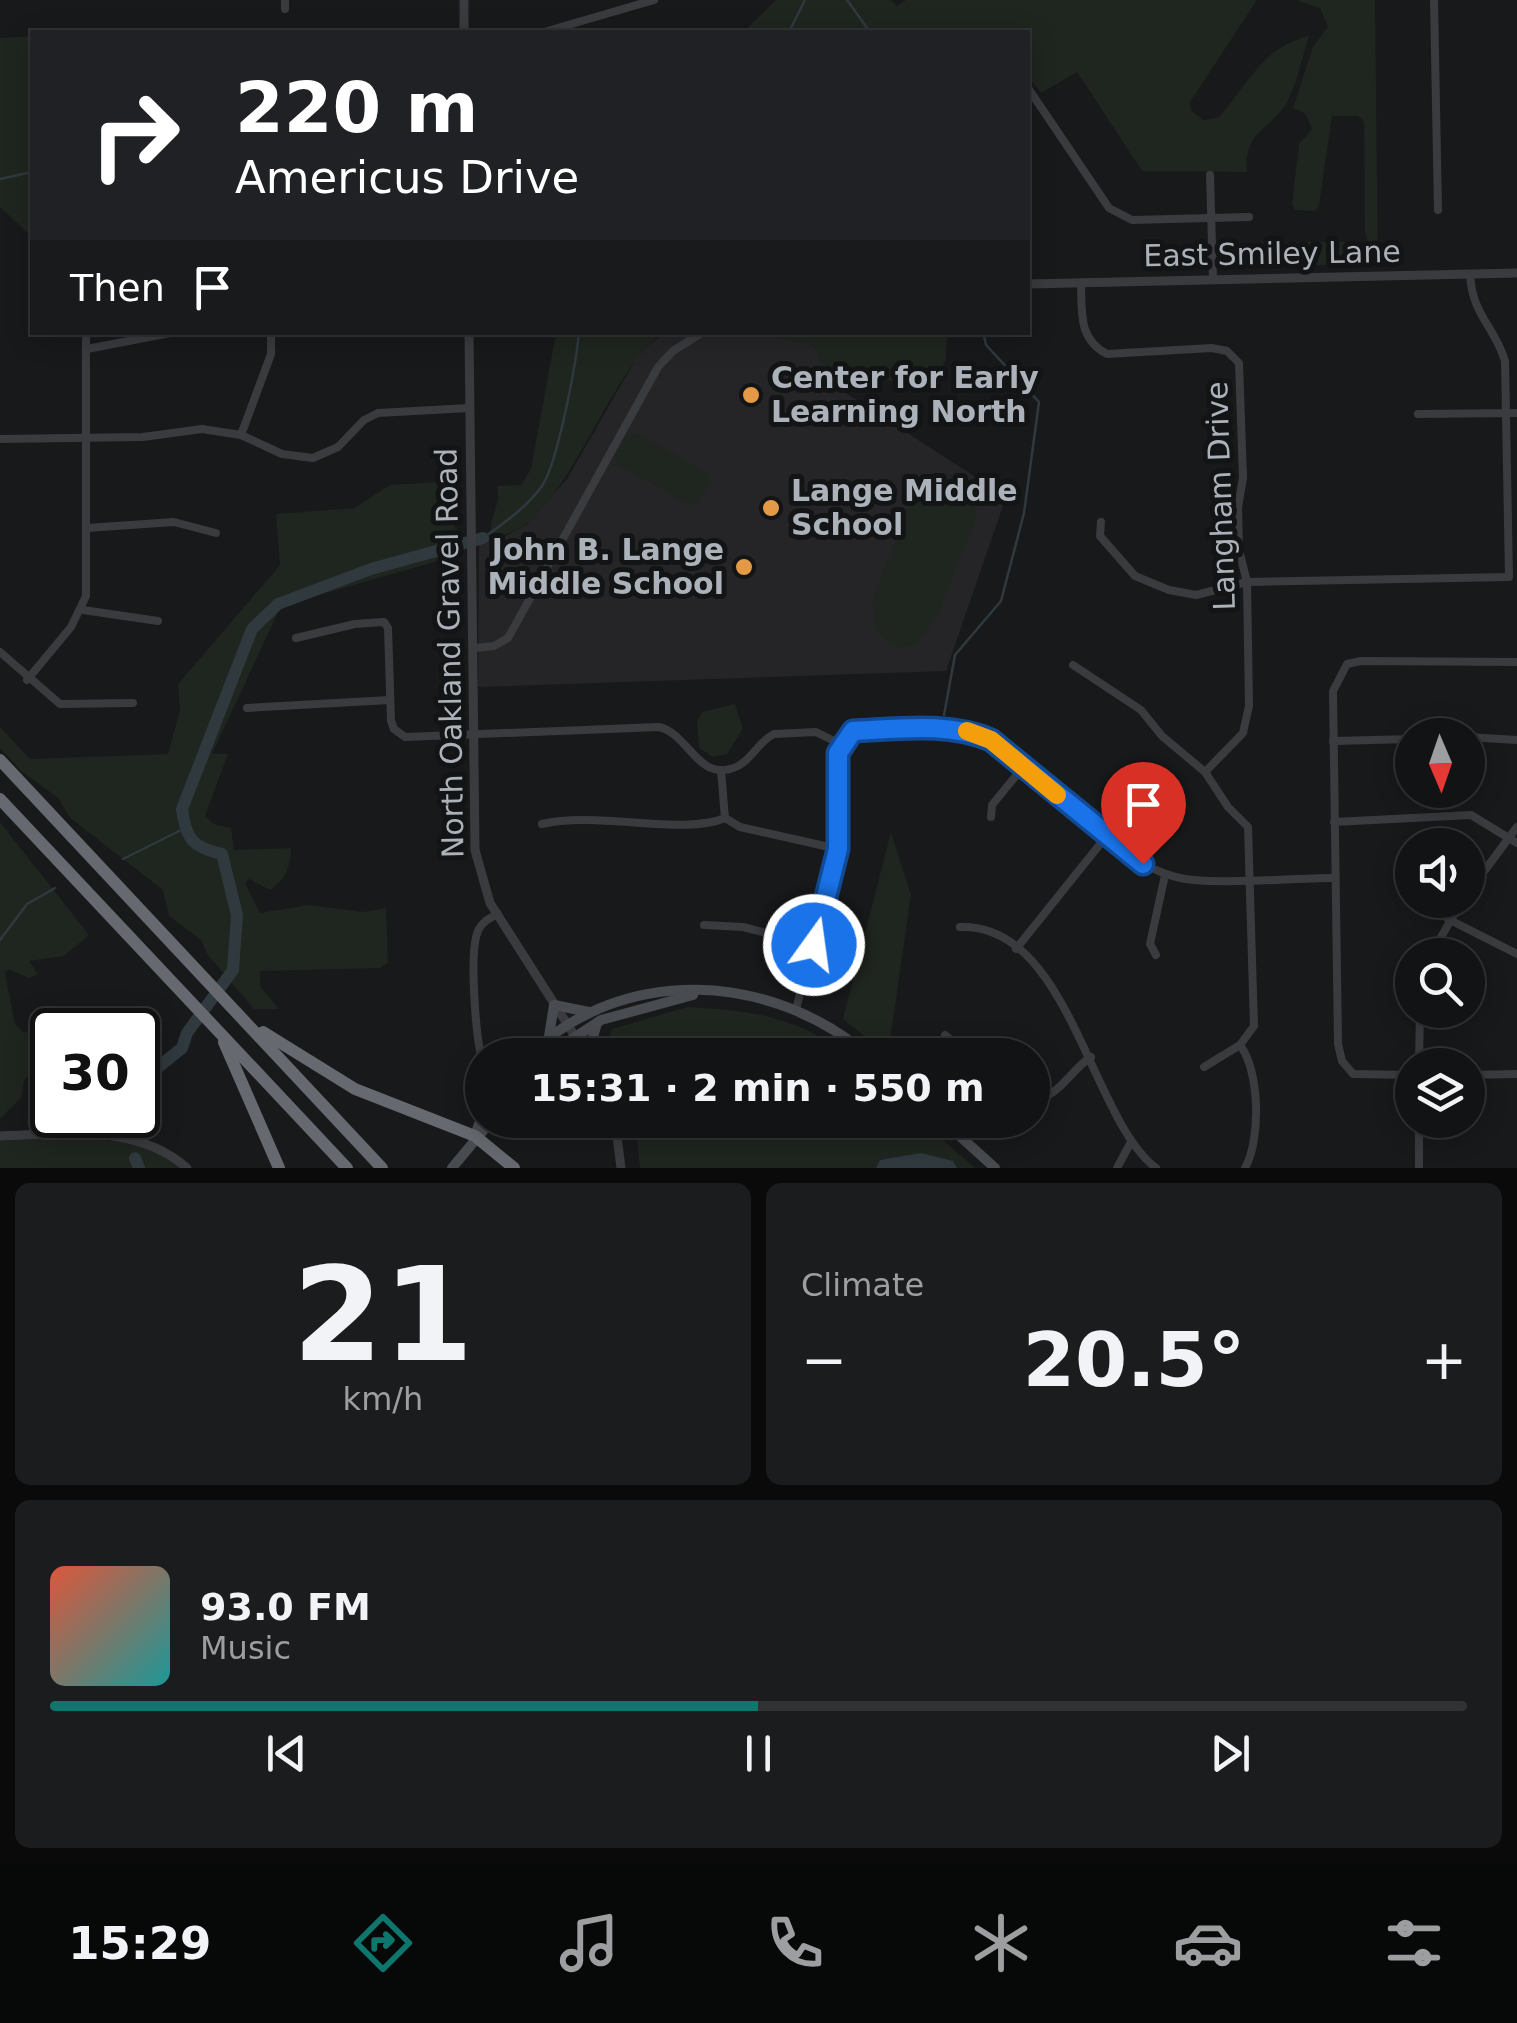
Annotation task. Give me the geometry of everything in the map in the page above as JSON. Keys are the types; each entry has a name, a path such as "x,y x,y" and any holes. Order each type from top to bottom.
{"highway":[{"path":"0,760 382,1168"},
{"path":"0,799 347,1168"},
{"path":"239,1015 301,1058 356,1089 465,1132"},
{"path":"218,1030 279,1168"},
{"path":"477,1138 514,1168"}],"main road":[{"path":"594,1016 554,1005 548,1037 594,1016 716,992 796,1009 846,1038"},
{"path":"589,1038 594,1016"},
{"path":"563,1038 570,1030"},
{"path":"452,1168 474,1138"},
{"path":"962,1138 995,1168"}],"street":[{"path":"464,0 464,30"},
{"path":"551,30 654,0"},
{"path":"1434,0 1438,210"},
{"path":"1030,91 1109,208 1132,220 1249,217"},
{"path":"1210,175 1213,280"},
{"name":"East Smiley Lane","path":"1030,284 1517,273"},
{"path":"1101,522 1100,536 1135,576 1169,590 1196,594 1247,582 1509,577 1505,362 1498,339 1472,300 1470,274"},
{"name":"Langham Drive","path":"1081,283 1082,322 1095,348 1108,354 1212,348 1228,351 1239,363 1243,478 1238,508 1239,550 1247,582 1249,706 1243,734 1205,772"},
{"path":"27,680 83,610 87,528 86,335"},
{"path":"86,349 159,335"},
{"path":"241,434 270,354 271,335"},
{"name":"North Oakland Gravel Road","path":"470,335 475,850 483,886 575,1038"},
{"path":"475,648 494,646 508,638 658,367 673,351 698,335"},
{"path":"0,439 86,439 202,429 241,434 282,454 313,458 338,446 364,420 378,413 469,408"},
{"path":"1418,414 1517,413"},
{"path":"87,528 174,522 216,533"},
{"path":"83,610 158,620"},
{"path":"296,638 374,620 388,628 394,729 405,737 658,728 676,734 700,763 721,770 744,762 774,734 816,732 842,745"},
{"path":"0,652 27,680 60,704 132,703"},
{"path":"1395,1075 1353,1074 1342,1061 1334,878 1333,691 1347,664 1517,662"},
{"path":"1073,665 1141,710 1162,736 1205,772 1228,808 1248,826 1254,1026 1240,1045 1204,1068"},
{"path":"247,708 390,700"},
{"path":"796,1009 838,849 837,760 853,731 971,732 991,740 1105,838 1165,874 1193,880 1334,878"},
{"path":"1333,740 1395,739"},
{"path":"1485,739 1517,740"},
{"path":"992,817 992,805 1024,766"},
{"path":"721,770 725,818"},
{"path":"1334,822 1471,815 1513,840"},
{"path":"542,824 564,819 627,819 708,826 725,818 758,832 838,849"},
{"path":"1485,873 1513,840 1517,827"},
{"path":"1016,949 1105,838"},
{"path":"1156,955 1150,944 1165,874"},
{"path":"477,1038 475,938 485,921 498,914"},
{"path":"1440,938 1448,919 1517,954"},
{"path":"704,925 758,930 814,945"},
{"path":"960,927 988,931 1016,949 1063,1003 1131,1142 1156,1168"},
{"path":"945,1035 949,1038"},
{"path":"1240,1045 1253,1063 1254,1152 1245,1168"},
{"path":"1050,1095 1076,1066 1091,1057"},
{"path":"1485,1075 1517,1074"},
{"path":"0,1136 120,1136 154,1146 187,1168"},
{"path":"616,1138 620,1168"},
{"path":"1419,1138 1419,1168"},
{"path":"1117,1168 1131,1142"}],"shaded area":[{"path":"776,0 891,0 897,6 906,0 1257,0 1190,102 1191,110 1203,120 1219,117 1257,69 1279,49 1309,36 1289,98 1250,146 1247,172 1142,171 1077,72 1041,93 1030,79 1030,30 745,30"},
{"path":"1296,0 1375,0 1378,269 1365,233 1364,122 1358,116 1332,116 1319,206 1315,211 1295,210 1292,204 1299,144 1312,129 1305,113 1293,108 1313,47 1328,27 1320,8"},
{"path":"30,36 30,235 0,207 0,38"},
{"path":"1256,242 1356,242 1360,265 1257,265"},
{"path":"556,335 662,335 623,379 561,484 539,513 515,531 491,534 497,486 521,485 531,469"},
{"name":"Lange Middle School","path":"661,335 765,335 814,345 832,384 1006,497 946,671 478,687 479,538 504,537 526,525 567,479 640,352"},
{"path":"765,335 947,335 946,360 936,378 832,384 814,345"},
{"path":"636,433 707,472 711,482 697,504 688,504 617,464 615,455 627,435"},
{"path":"947,474 965,482 974,494 976,507 970,534 927,630 916,642 904,647 890,643 875,628 873,598 916,488 930,477"},
{"path":"454,481 455,528 462,533 462,554 281,606 212,754 228,754 205,816 214,824 231,828 234,850 291,848 286,872 270,890 249,879 245,883 260,913 308,905 363,912 386,908 388,963 380,968 260,971 260,986 279,1009 254,1009 207,954 201,940 169,916 163,890 70,818 58,798 21,771 0,748 0,727 30,759 168,754 180,710 178,684 280,565 276,514 354,508 390,485"},
{"path":"735,704 743,728 727,754 713,757 699,748 697,721 702,712"},
{"path":"0,822 89,935 64,956 29,961 38,974 29,978 8,969 5,973 15,1024 30,1033 30,1075 24,1080 21,1098 0,1119"},
{"path":"891,832 911,895 890,1038 867,1038 843,1019"},
{"path":"687,1007 751,1013 791,1023 821,1038 609,1038 612,1029"},
{"path":"0,1133 146,1143 188,1168 0,1168"},
{"path":"637,1138 941,1138 975,1168 640,1168"},
{"path":"921,1153 953,1161 957,1168 876,1168 880,1160"}],"waterway":[{"path":"790,30 805,0"},
{"path":"847,0 869,30"},
{"path":"0,179 30,172"},
{"path":"483,538 529,501 548,474 565,412 579,335"},
{"path":"944,715 955,655 1001,601 1024,513 1039,402 986,345 984,335"},
{"path":"160,1066 182,1048 187,1033 233,970 237,915 222,854 192,840 182,809 252,629 278,604 371,569 483,538"},
{"path":"123,859 185,828"},
{"path":"0,940 27,904 55,888"},
{"path":"135,1158 139,1168"}],"slow traffic":[{"path":"967,731 991,740 1057,795"}],"place":[{"name":"Center for Early Learning North","path":"751,395"},
{"name":"Lange Middle School","path":"771,508"},
{"name":"John B. Lange Middle School","path":"744,567"}],"route":[{"path":"814,945 838,849 838,753 853,731 938,729 971,732 991,740 1105,838 1143,864"}]}
